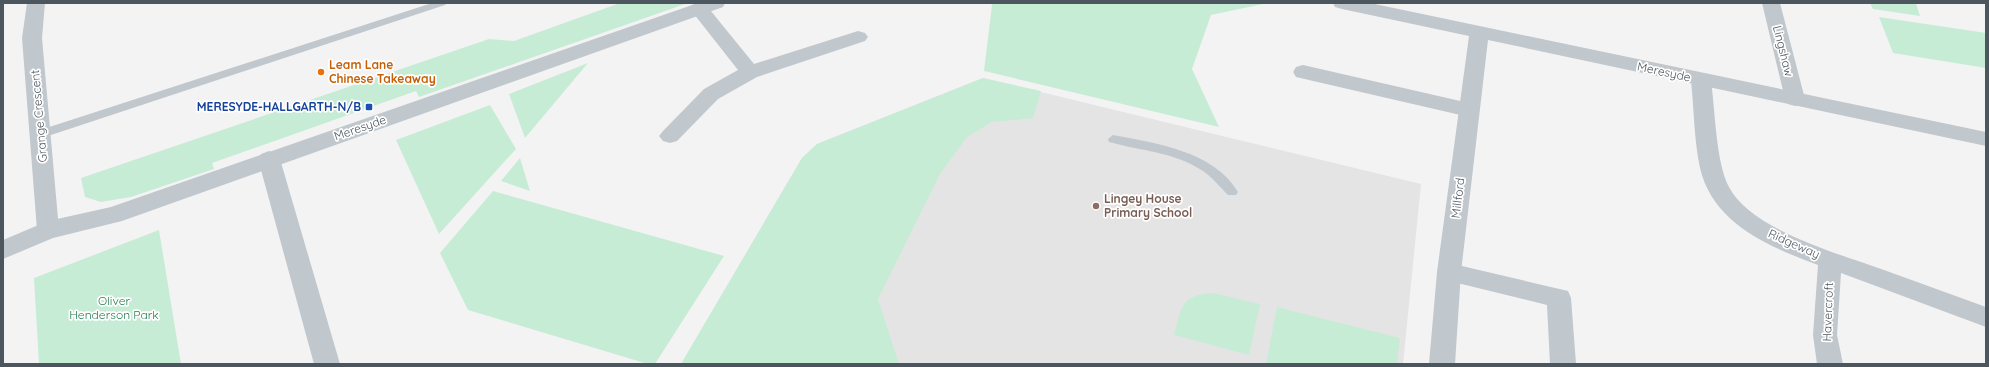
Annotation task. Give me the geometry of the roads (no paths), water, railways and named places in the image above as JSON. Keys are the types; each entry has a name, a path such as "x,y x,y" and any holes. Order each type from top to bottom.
{"street":[{"name":"Grange Crescent","path":"36,3 32,38 48,230"},
{"name":"Meresyde","path":"1342,3 1986,139"},
{"name":"Lingshaw","path":"1771,3 1795,99"},
{"name":"Meresyde","path":"3,250 48,230 114,215 268,159 708,6"},
{"path":"708,6 750,72"},
{"name":"Millford","path":"1442,364 1449,272 1479,32"},
{"path":"670,136 711,94 750,72 858,37"},
{"path":"1303,72 1469,110"},
{"name":"Ridgeway","path":"1701,80 1711,167 1718,189 1733,208 1759,228 1776,238 1830,260 1986,317"},
{"path":"268,159 327,364"},
{"name":"Havercroft","path":"1830,260 1825,335 1830,364"},
{"path":"1449,272 1559,298 1562,364"}],"lane":[{"path":"41,134 442,3"},
{"path":"1113,139 1150,147 1190,160 1216,175 1232,192"}],"place":[{"name":"Leam Lane Chinese Takeaway","path":"321,72"},
{"name":"MERESYDE-HALLGARTH-N/B","path":"369,107"},
{"name":"Lingey House Primary School","path":"1096,206"}],"park label":[{"name":"Oliver Henderson Park","path":"114,308"}]}
